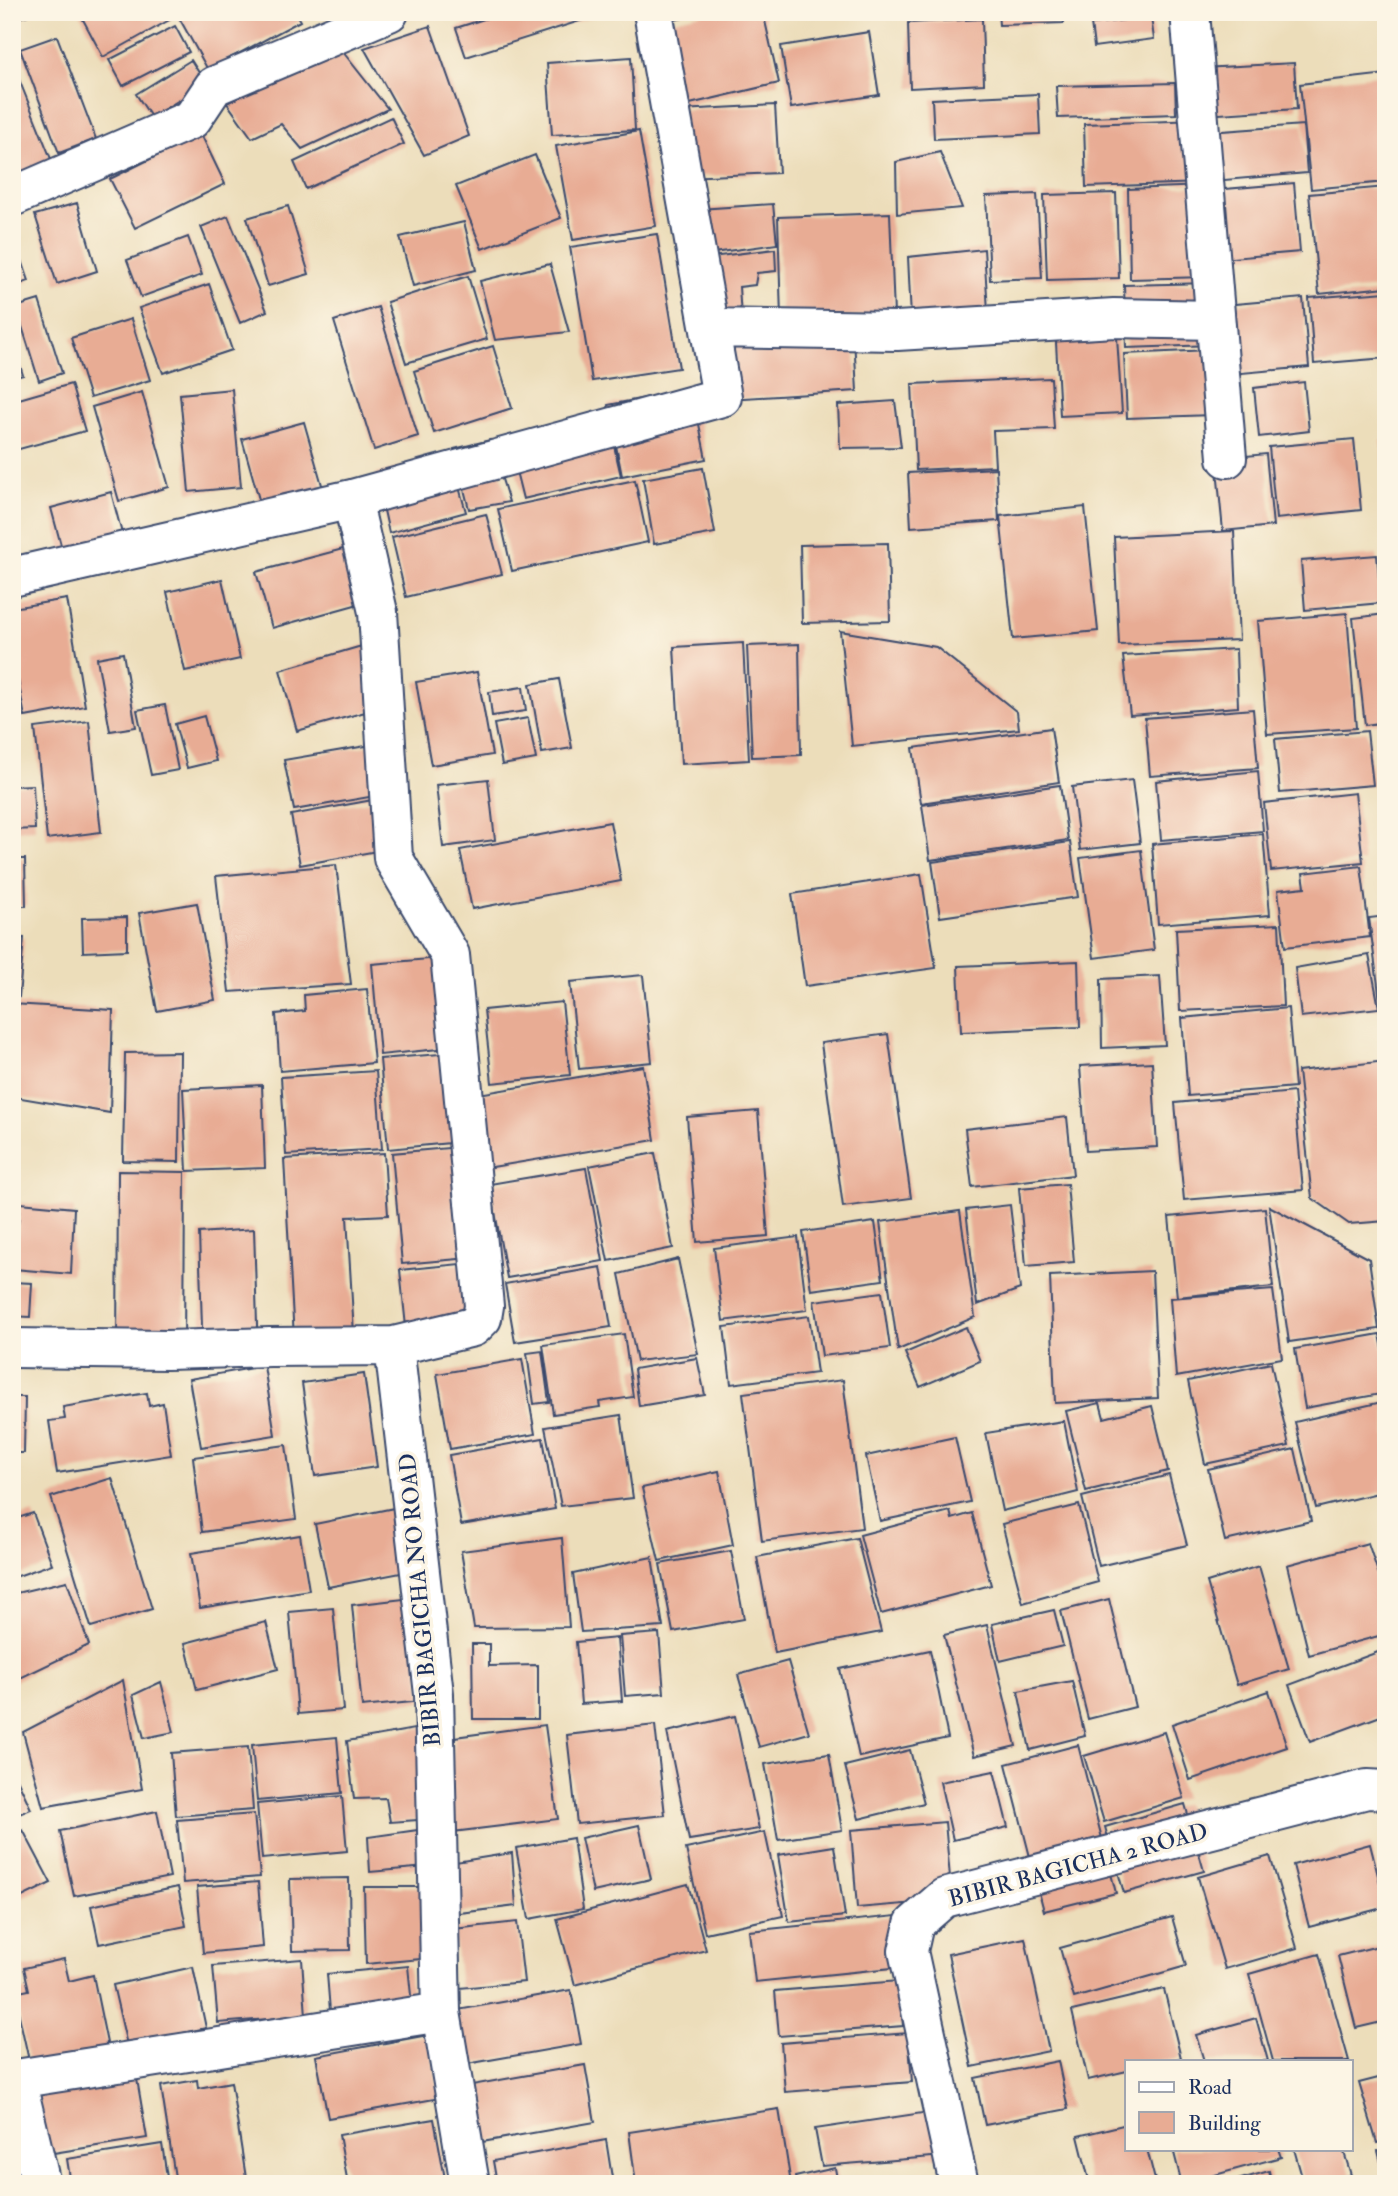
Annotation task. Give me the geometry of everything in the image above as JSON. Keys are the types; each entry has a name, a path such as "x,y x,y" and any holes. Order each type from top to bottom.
{"street":[{"path":"12,197 192,119 214,86 352,20 389,12"},
{"path":"12,577 352,499 722,397 653,12"},
{"path":"1190,12 1227,457"},
{"path":"710,328 897,331 1114,318 1215,320"},
{"path":"12,1348 167,1350 394,1346 473,1326 482,1318 484,1306 450,955 393,858 378,612 352,499"},
{"name":"BIBIR BAGICHA NO ROAD","path":"394,1346 434,1694 441,2012 470,2184"},
{"name":"BIBIR BAGICHA 2 ROAD","path":"959,2184 908,1951 914,1924 944,1898 1367,1789 1386,1790"},
{"path":"41,2184 14,2072 441,2012"}],"building":[{"path":"12,12 35,12 35,13 12,20"},
{"path":"79,12 169,12 173,18 103,57"},
{"path":"295,12 300,21 208,70 177,14"},
{"path":"506,12 605,13 466,57 456,28"},
{"path":"708,12 763,12 779,83 677,107 658,24"},
{"path":"998,12 1063,12 1064,23 999,25"},
{"path":"1086,12 1125,12 1125,14 1087,19"},
{"path":"1151,17 1154,39 1094,47 1091,24"},
{"path":"982,19 984,84 910,88 908,23"},
{"path":"175,26 189,52 123,86 109,60"},
{"path":"430,26 469,136 424,155 364,48"},
{"path":"869,32 879,95 791,108 781,46"},
{"path":"57,36 96,139 59,153 20,49"},
{"path":"339,47 388,109 302,149 281,124 252,138 227,103"},
{"path":"631,57 635,130 552,135 547,63"},
{"path":"191,60 206,84 151,117 136,94"},
{"path":"12,62 53,164 12,180"},
{"path":"1294,63 1297,109 1204,115 1202,68"},
{"path":"1386,74 1386,182 1311,189 1300,84"},
{"path":"1175,83 1176,114 1058,118 1056,86"},
{"path":"1038,94 1040,134 934,139 932,99"},
{"path":"775,105 779,173 684,177 680,110"},
{"path":"391,117 404,144 306,189 294,162"},
{"path":"1200,120 1202,183 1086,187 1084,124"},
{"path":"1303,125 1307,173 1213,181 1209,132"},
{"path":"639,131 656,226 573,240 556,146"},
{"path":"201,134 225,184 135,228 110,179"},
{"path":"940,152 962,208 897,214 896,162"},
{"path":"535,155 561,218 482,249 456,186"},
{"path":"1294,183 1300,252 1221,259 1214,190"},
{"path":"1204,186 1207,277 1130,279 1128,189"},
{"path":"1386,187 1386,287 1319,294 1309,194"},
{"path":"1116,193 1119,278 1047,280 1044,195"},
{"path":"1037,194 1042,278 990,280 986,196"},
{"path":"77,203 97,271 57,284 35,215"},
{"path":"773,204 777,244 691,256 685,210"},
{"path":"288,206 309,274 268,286 247,218"},
{"path":"890,213 894,315 781,318 778,217"},
{"path":"228,216 267,311 240,323 201,227"},
{"path":"464,222 476,270 413,286 400,237"},
{"path":"12,231 29,281 12,287"},
{"path":"657,234 679,368 592,381 570,247"},
{"path":"188,237 202,275 141,297 127,260"},
{"path":"775,249 776,271 757,273 755,285 739,287 741,317 703,319 695,259"},
{"path":"984,249 988,311 911,318 908,257"},
{"path":"550,264 569,332 495,340 480,281"},
{"path":"468,276 487,339 406,363 387,302"},
{"path":"1211,283 1213,345 1126,348 1124,285"},
{"path":"209,284 232,350 163,373 139,308"},
{"path":"1386,292 1386,358 1314,364 1309,298"},
{"path":"1303,298 1309,367 1231,374 1224,305"},
{"path":"39,300 62,373 39,381 16,307"},
{"path":"378,307 418,436 374,450 334,321"},
{"path":"131,319 150,380 90,398 71,338"},
{"path":"1116,322 1122,413 1060,416 1055,324"},
{"path":"854,338 857,391 728,399 724,346"},
{"path":"12,340 23,375 12,378"},
{"path":"493,346 512,408 434,433 414,371"},
{"path":"1210,350 1212,415 1127,418 1124,354"},
{"path":"1051,378 1054,429 993,431 995,466 916,470 912,384"},
{"path":"1304,382 1309,431 1259,437 1254,388"},
{"path":"71,384 85,431 12,451 12,401"},
{"path":"232,389 241,487 189,492 180,394"},
{"path":"692,389 706,459 622,476 608,405"},
{"path":"142,392 169,487 119,501 92,407"},
{"path":"895,401 901,447 840,448 838,405"},
{"path":"607,416 621,476 523,499 508,439"},
{"path":"304,422 324,492 262,510 242,439"},
{"path":"1354,439 1361,510 1276,519 1269,447"},
{"path":"490,440 509,502 469,509 454,449"},
{"path":"1386,440 1386,473 1384,473 1381,441"},
{"path":"1266,454 1273,526 1223,531 1216,459"},
{"path":"450,455 466,512 389,533 376,474"},
{"path":"703,468 715,533 654,544 643,479"},
{"path":"996,468 999,521 911,527 908,473"},
{"path":"635,480 648,542 512,571 498,509"},
{"path":"111,492 125,545 65,560 51,508"},
{"path":"1085,507 1098,631 1013,639 1000,516"},
{"path":"486,514 502,574 406,597 392,537"},
{"path":"1234,531 1239,640 1119,645 1114,537"},
{"path":"888,543 890,621 802,623 800,545"},
{"path":"358,545 373,600 272,628 256,572"},
{"path":"1377,555 1381,603 1305,610 1301,561"},
{"path":"222,579 240,659 185,671 167,592"},
{"path":"67,599 85,706 25,717 12,648 12,608"},
{"path":"1347,613 1356,728 1267,734 1258,621"},
{"path":"1386,614 1386,722 1365,725 1353,618"},
{"path":"840,631 936,647 1017,712 1019,729 852,746"},
{"path":"743,643 749,760 681,764 674,647"},
{"path":"799,644 801,755 752,757 747,646"},
{"path":"365,645 383,707 297,731 280,670"},
{"path":"1236,649 1238,707 1130,715 1123,656"},
{"path":"123,653 136,727 110,731 97,658"},
{"path":"477,672 492,755 431,765 416,682"},
{"path":"559,679 572,748 542,753 530,684"},
{"path":"523,687 526,711 492,716 489,692"},
{"path":"165,705 178,770 151,775 137,710"},
{"path":"1253,709 1258,768 1150,776 1145,718"},
{"path":"204,716 216,761 187,768 175,724"},
{"path":"528,718 536,759 502,765 494,724"},
{"path":"89,721 101,832 47,839 35,728"},
{"path":"1051,728 1059,782 921,803 913,748"},
{"path":"1367,731 1373,785 1280,793 1275,739"},
{"path":"372,745 381,795 294,810 284,760"},
{"path":"1258,771 1263,831 1161,840 1156,781"},
{"path":"488,779 495,840 443,847 436,785"},
{"path":"1132,780 1140,843 1080,850 1072,787"},
{"path":"33,785 35,829 12,830 12,786"},
{"path":"1060,785 1068,840 930,860 922,805"},
{"path":"1355,793 1363,862 1271,871 1264,803"},
{"path":"378,799 388,849 300,865 291,815"},
{"path":"610,822 621,881 472,909 460,850"},
{"path":"1263,834 1270,915 1158,924 1152,844"},
{"path":"1070,842 1078,897 940,917 932,862"},
{"path":"1141,850 1154,950 1094,958 1080,858"},
{"path":"12,859 25,859 26,906 12,906"},
{"path":"336,865 351,984 229,992 216,876"},
{"path":"1361,866 1370,937 1285,947 1278,890 1305,887 1303,873"},
{"path":"921,874 936,968 805,986 792,894"},
{"path":"197,903 215,1000 157,1011 139,913"},
{"path":"1386,916 1386,1022 1383,1023 1369,918"},
{"path":"127,917 127,950 83,952 82,918"},
{"path":"1279,924 1283,1006 1180,1011 1176,929"},
{"path":"12,937 24,938 19,997 12,996"},
{"path":"1369,955 1379,1008 1301,1017 1295,968"},
{"path":"440,958 448,1048 380,1055 372,964"},
{"path":"1078,961 1080,1027 961,1032 958,966"},
{"path":"643,975 652,1062 579,1069 570,982"},
{"path":"1160,976 1165,1045 1102,1048 1101,979"},
{"path":"367,989 374,1063 280,1071 276,1014 305,1011 304,995"},
{"path":"562,1002 570,1075 492,1083 484,1010"},
{"path":"12,1004 113,1010 110,1113 15,1097"},
{"path":"1288,1008 1295,1087 1188,1096 1182,1018"},
{"path":"888,1034 911,1198 843,1207 821,1043"},
{"path":"180,1052 179,1162 123,1161 125,1053"},
{"path":"452,1053 460,1142 388,1149 380,1059"},
{"path":"1386,1061 1386,1221 1349,1224 1312,1198 1298,1071"},
{"path":"1152,1062 1157,1147 1086,1151 1080,1066"},
{"path":"643,1066 655,1140 486,1168 473,1095"},
{"path":"376,1071 382,1149 286,1155 281,1077"},
{"path":"262,1085 265,1168 187,1171 183,1089"},
{"path":"1294,1092 1303,1190 1184,1200 1175,1103"},
{"path":"758,1111 768,1236 697,1242 687,1117"},
{"path":"1067,1117 1073,1175 972,1187 965,1129"},
{"path":"460,1147 470,1258 402,1264 392,1153"},
{"path":"384,1153 388,1215 347,1217 354,1334 294,1338 284,1159"},
{"path":"655,1153 673,1248 608,1261 589,1166"},
{"path":"586,1168 603,1261 507,1278 490,1184"},
{"path":"118,1171 185,1172 184,1356 117,1355"},
{"path":"1067,1184 1074,1262 1026,1266 1019,1188"},
{"path":"20,1203 74,1208 71,1274 14,1269"},
{"path":"1010,1205 1020,1289 977,1305 966,1210"},
{"path":"1269,1206 1369,1259 1379,1329 1289,1342"},
{"path":"1265,1208 1273,1287 1177,1297 1169,1217"},
{"path":"960,1211 975,1317 898,1350 880,1222"},
{"path":"875,1222 883,1280 811,1290 803,1232"},
{"path":"254,1229 258,1356 203,1358 199,1233"},
{"path":"798,1237 807,1310 723,1321 714,1248"},
{"path":"678,1259 698,1354 637,1361 619,1274"},
{"path":"470,1263 476,1329 407,1336 400,1270"},
{"path":"601,1267 611,1327 515,1342 505,1284"},
{"path":"1152,1271 1158,1398 1055,1403 1050,1276"},
{"path":"12,1282 32,1283 30,1317 12,1316"},
{"path":"1273,1290 1282,1358 1176,1377 1170,1298"},
{"path":"882,1292 890,1348 822,1356 814,1301"},
{"path":"809,1316 817,1373 731,1384 724,1327"},
{"path":"966,1327 980,1361 920,1387 905,1353"},
{"path":"624,1334 633,1397 599,1402 600,1407 553,1414 543,1345"},
{"path":"1380,1334 1386,1365 1386,1393 1305,1408 1295,1349"},
{"path":"542,1351 549,1402 534,1404 527,1353"},
{"path":"697,1358 705,1395 639,1406 634,1369"},
{"path":"522,1359 535,1434 450,1449 437,1374"},
{"path":"1271,1363 1289,1446 1205,1464 1188,1381"},
{"path":"264,1366 275,1435 201,1447 189,1379"},
{"path":"364,1374 377,1467 315,1476 302,1383"},
{"path":"843,1380 862,1528 762,1541 743,1393"},
{"path":"147,1393 149,1406 163,1403 171,1455 57,1473 49,1421 65,1419 63,1407"},
{"path":"12,1397 25,1397 24,1453 12,1453"},
{"path":"1386,1401 1386,1491 1316,1508 1295,1422"},
{"path":"1100,1403 1104,1418 1152,1406 1168,1471 1086,1491 1066,1411"},
{"path":"621,1415 633,1498 561,1506 545,1427"},
{"path":"1064,1421 1078,1492 1002,1511 986,1433"},
{"path":"955,1437 970,1502 880,1521 866,1456"},
{"path":"543,1438 555,1509 461,1525 449,1455"},
{"path":"286,1445 296,1519 202,1532 193,1457"},
{"path":"1295,1449 1311,1521 1225,1541 1208,1469"},
{"path":"719,1471 733,1545 659,1561 642,1488"},
{"path":"1169,1475 1187,1545 1099,1566 1082,1497"},
{"path":"112,1478 152,1609 91,1627 51,1497"},
{"path":"1079,1505 1098,1582 1023,1603 1002,1524"},
{"path":"394,1508 406,1572 328,1587 315,1524"},
{"path":"950,1511 952,1519 972,1513 991,1585 881,1614 860,1535"},
{"path":"33,1513 52,1564 12,1578 12,1520"},
{"path":"300,1535 309,1590 200,1608 191,1553"},
{"path":"562,1538 569,1627 474,1628 461,1551"},
{"path":"857,1538 881,1632 775,1653 757,1557"},
{"path":"1368,1543 1386,1596 1386,1634 1309,1655 1287,1565"},
{"path":"731,1551 744,1619 673,1632 660,1564"},
{"path":"652,1557 663,1627 581,1632 573,1574"},
{"path":"1259,1566 1289,1669 1237,1685 1207,1582"},
{"path":"67,1581 89,1645 12,1682 12,1594"},
{"path":"412,1598 422,1701 362,1707 352,1605"},
{"path":"1109,1599 1135,1707 1088,1719 1061,1611"},
{"path":"333,1608 343,1710 298,1714 289,1612"},
{"path":"1054,1610 1063,1646 1000,1661 992,1624"},
{"path":"266,1622 278,1669 197,1690 185,1643"},
{"path":"987,1625 1016,1746 974,1756 944,1635"},
{"path":"659,1633 664,1693 625,1696 620,1636"},
{"path":"617,1638 622,1701 581,1704 576,1642"},
{"path":"472,1644 489,1644 489,1666 538,1665 538,1719 473,1719"},
{"path":"1386,1649 1386,1714 1310,1742 1289,1685"},
{"path":"930,1650 948,1738 859,1757 840,1669"},
{"path":"788,1661 809,1733 759,1747 738,1675"},
{"path":"123,1680 142,1789 43,1807 23,1732"},
{"path":"1072,1681 1085,1736 1030,1750 1018,1691"},
{"path":"161,1682 174,1732 144,1738 133,1695"},
{"path":"1269,1691 1287,1747 1190,1780 1172,1724"},
{"path":"735,1716 759,1829 689,1840 667,1732"},
{"path":"545,1725 558,1819 444,1833 455,1737"},
{"path":"655,1725 665,1815 577,1824 567,1735"},
{"path":"426,1727 432,1819 390,1822 386,1798 354,1799 347,1741"},
{"path":"1164,1732 1184,1798 1104,1822 1084,1756"},
{"path":"337,1737 342,1793 257,1801 252,1745"},
{"path":"1078,1745 1116,1893 1044,1911 1006,1764"},
{"path":"248,1747 253,1810 176,1816 171,1753"},
{"path":"910,1750 924,1803 859,1819 845,1766"},
{"path":"829,1754 842,1830 778,1840 765,1764"},
{"path":"12,1768 31,1809 12,1817"},
{"path":"994,1771 1008,1827 953,1840 940,1782"},
{"path":"342,1796 347,1851 262,1859 257,1804"},
{"path":"1185,1804 1204,1871 1124,1893 1105,1827"},
{"path":"157,1811 170,1877 74,1896 60,1831"},
{"path":"254,1814 260,1877 183,1883 177,1820"},
{"path":"945,1822 952,1900 857,1908 851,1830"},
{"path":"639,1825 651,1879 593,1892 581,1838"},
{"path":"425,1829 427,1867 370,1872 368,1837"},
{"path":"23,1830 51,1883 12,1902 12,1835"},
{"path":"765,1832 783,1916 705,1933 686,1849"},
{"path":"573,1838 583,1909 529,1919 516,1848"},
{"path":"1370,1844 1386,1907 1309,1927 1293,1865"},
{"path":"834,1846 845,1916 789,1922 778,1855"},
{"path":"512,1853 516,1906 451,1914 449,1863"},
{"path":"1270,1856 1297,1948 1225,1969 1198,1877"},
{"path":"349,1878 350,1950 292,1951 290,1879"},
{"path":"258,1882 263,1947 203,1953 197,1887"},
{"path":"688,1884 706,1950 575,1985 557,1919"},
{"path":"178,1887 186,1926 99,1944 91,1906"},
{"path":"364,1887 430,1887 432,1958 366,1964"},
{"path":"896,1916 902,1967 755,1982 749,1931"},
{"path":"1172,1917 1186,1966 1074,1998 1060,1948"},
{"path":"517,1922 524,1982 460,1988 454,1929"},
{"path":"1025,1938 1049,2051 972,2067 948,1954"},
{"path":"1386,1944 1386,2021 1356,2028 1338,1956"},
{"path":"1319,1954 1349,2060 1273,2060 1249,1974"},
{"path":"64,1959 69,1981 93,1975 108,2048 30,2065 14,1993 29,1990 24,1968"},
{"path":"302,1959 306,2016 218,2023 213,1966"},
{"path":"408,1966 413,2015 332,2035 327,1974"},
{"path":"193,1967 206,2028 127,2045 113,1985"},
{"path":"899,1981 903,2026 779,2036 775,1991"},
{"path":"1164,1989 1181,2058 1125,2060 1125,2071 1088,2080 1072,2011"},
{"path":"571,1990 581,2044 461,2065 452,2011"},
{"path":"1256,2018 1268,2060 1204,2060 1196,2035"},
{"path":"908,2033 912,2082 785,2092 781,2043"},
{"path":"428,2035 440,2098 328,2118 316,2056"},
{"path":"1058,2061 1068,2109 985,2125 975,2078"},
{"path":"585,2065 595,2122 482,2142 472,2085"},
{"path":"1386,2076 1386,2141 1377,2143 1359,2083"},
{"path":"137,2079 147,2138 47,2154 37,2095"},
{"path":"197,2080 198,2088 231,2082 246,2178 224,2184 176,2184 161,2086"},
{"path":"779,2109 791,2184 636,2184 629,2132"},
{"path":"942,2110 956,2155 822,2166 815,2129"},
{"path":"434,2119 446,2184 348,2184 339,2135"},
{"path":"1125,2124 1125,2150 1147,2150 1156,2184 1090,2184 1078,2136"},
{"path":"12,2135 32,2174 12,2180"},
{"path":"606,2140 613,2184 497,2184 493,2161"},
{"path":"162,2144 168,2184 71,2184 67,2159"},
{"path":"1386,2149 1386,2178 1385,2178 1378,2151"},
{"path":"1173,2150 1278,2150 1281,2157 1182,2184"},
{"path":"1294,2150 1343,2150 1351,2175 1317,2184 1304,2184"},
{"path":"835,2168 838,2184 797,2184 795,2177"},
{"path":"1269,2171 1272,2184 1227,2183"}]}
